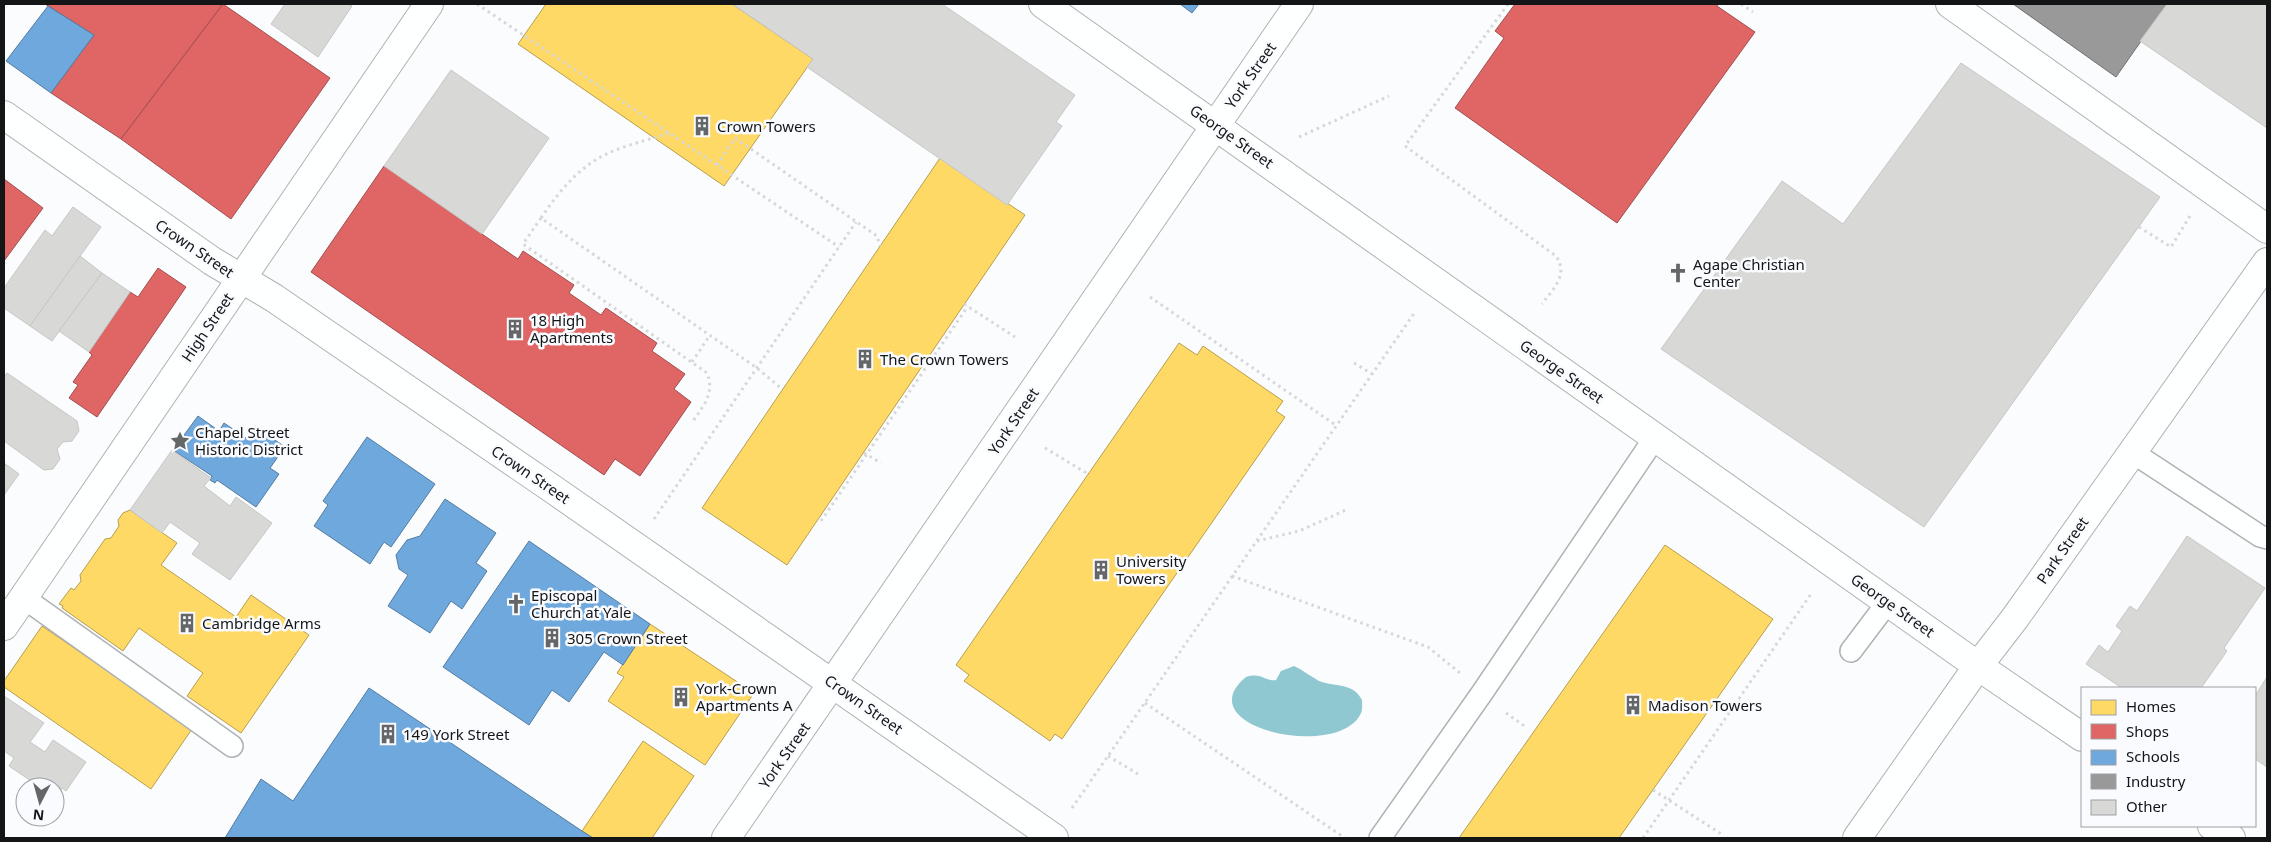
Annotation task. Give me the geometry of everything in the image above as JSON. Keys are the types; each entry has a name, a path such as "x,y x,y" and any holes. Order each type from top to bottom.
{"main road":[{"name":"High Street","path":"4,626 429,4"},
{"name":"George Street","path":"1043,4 1656,436 1978,666 2081,736"},
{"name":"York Street","path":"726,838 1299,4"},
{"path":"1950,4 2267,230"},
{"name":"Crown Street","path":"4,115 212,261 274,298 635,546 1054,838"},
{"name":"Park Street","path":"1858,838 1978,666 2267,262"}],"lane":[{"path":"1380,838 1482,693 1656,436"},
{"path":"2132,452 2260,536 2267,538"},
{"path":"24,598 232,746"},
{"path":"1852,651 1888,602"}],"path":[{"path":"477,4 840,247"},
{"path":"1508,4 1405,146 1556,256 1561,263 1560,280 1542,304"},
{"path":"1741,4 1754,12"},
{"path":"1299,137 1389,96"},
{"path":"669,133 628,146 588,165 560,190 523,244 707,373 711,383 708,398 693,421"},
{"path":"717,165 735,138 877,236 880,246"},
{"path":"2139,227 2171,246 2191,214"},
{"path":"541,218 757,368 782,389"},
{"path":"635,546 856,222"},
{"path":"1150,297 1337,426"},
{"path":"821,521 966,305 1015,337"},
{"path":"1072,808 1416,312"},
{"path":"692,362 710,335"},
{"path":"1354,363 1372,374"},
{"path":"1045,448 1088,474"},
{"path":"865,453 881,463"},
{"path":"1257,541 1299,531 1346,510"},
{"path":"1232,576 1428,647 1462,675"},
{"path":"1643,838 1811,594"},
{"path":"1145,703 1345,838"},
{"path":"1500,708 1526,727"},
{"path":"1108,756 1138,774"},
{"path":"1653,790 1723,835"}],"water":[{"path":"1294,666 1319,681 1354,690 1362,700 1360,715 1346,728 1324,735 1298,736 1272,732 1249,723 1235,710 1233,695 1246,677 1260,676 1269,680 1276,680 1281,671"}],"building: Homes":[{"name":"Crown Towers","path":"546,4 732,4 813,59 724,186 518,44"},
{"name":"The Crown Towers","path":"940,158 1025,215 787,565 702,508"},
{"name":"University Towers","path":"1179,343 1197,355 1203,346 1283,401 1276,411 1285,417 1062,739 1055,734 1050,741 964,681 969,675 956,665"},
{"name":"Cambridge Arms","path":"130,510 177,543 161,565 236,617 251,595 309,635 241,733 187,696 203,673 139,628 123,651 59,604 71,588 74,590 81,581 80,575 105,539 111,538 119,526 118,520 123,513"},
{"name":"Madison Towers","path":"1665,545 1773,619 1619,838 1459,838"},
{"name":"York-Crown Apartments A","path":"650,624 754,693 705,765 608,701 624,677 617,673"},
{"path":"42,626 192,729 151,789 4,687 4,681"},
{"path":"643,741 694,776 652,838 593,838 582,831"}],"building: Shops":[{"path":"45,4 223,4 121,139 51,93 94,35"},
{"path":"223,4 330,78 231,219 121,139"},
{"path":"1515,4 1718,4 1717,6 1755,32 1617,223 1455,108 1504,38 1495,31"},
{"name":"18 High Apartments","path":"384,166 518,259 523,251 574,285 569,293 601,315 606,308 657,343 652,351 685,374 674,389 691,402 640,476 615,459 604,475 311,272"},
{"path":"4,179 43,208 4,261"},
{"path":"158,268 186,287 97,417 69,398 78,385 73,382 92,355 89,352 130,292 138,297"}],"building: Schools":[{"path":"1180,4 1199,4 1192,13"},
{"path":"48,6 94,35 51,93 6,61"},
{"path":"198,416 219,431 224,423 246,438 255,426 285,447 270,468 279,474 256,507 217,480 215,483 210,480 212,476 173,450"},
{"path":"367,437 435,484 391,547 384,542 370,564 314,526 328,505 323,501"},
{"path":"445,499 496,533 476,563 487,571 462,609 451,601 430,633 388,606 408,575 399,569 396,555 407,540 420,536"},
{"name":"305 Crown Street","path":"529,541 650,624 623,665 604,652 569,702 552,690 529,725 443,667"},
{"name":"149 York Street","path":"369,688 593,838 225,838 261,779 293,801"}],"building: Industry":[{"path":"2013,4 2167,4 2116,77"}],"building: Other":[{"path":"285,4 349,4 352,6 318,57 271,24"},
{"path":"732,4 942,4 1075,95 1056,122 1062,126 1007,205 807,67 813,59"},
{"path":"2167,4 2267,4 2267,128 2140,41"},
{"path":"1961,63 2160,197 1924,527 1661,349 1782,181 1843,224"},
{"path":"451,70 549,138 482,234 384,166"},
{"path":"73,207 101,227 30,326 4,308 4,288 45,230 52,236"},
{"path":"80,256 102,273 52,341 30,326"},
{"path":"102,273 130,292 89,352 59,331"},
{"path":"7,373 77,421 79,431 72,441 63,442 57,449 60,459 53,469 44,470 4,441 4,377"},
{"path":"172,450 211,478 204,486 230,506 236,497 272,523 230,580 192,554 200,543 170,522 162,533 130,510"},
{"path":"4,463 19,474 4,495"},
{"path":"2187,536 2265,588 2224,648 2227,651 2202,687 2120,687 2086,664 2099,645 2108,652 2122,631 2116,626 2130,606 2137,611"},
{"path":"2267,677 2267,767 2256,760 2256,694"},
{"path":"4,696 44,723 30,742 45,752 53,740 86,762 66,791 65,777 25,777 9,766 14,758 4,751"}],"place":[{"name":"Crown Towers","path":"702,126"},
{"name":"Agape Christian Center","path":"1678,273"},
{"name":"18 High Apartments","path":"515,329"},
{"name":"The Crown Towers","path":"865,359"},
{"name":"Chapel Street Historic District","path":"180,441"},
{"name":"University Towers","path":"1101,570"},
{"name":"Episcopal Church at Yale","path":"516,604"},
{"name":"Cambridge Arms","path":"187,623"},
{"name":"305 Crown Street","path":"552,638"},
{"name":"York-Crown Apartments A","path":"681,697"},
{"name":"Madison Towers","path":"1633,705"},
{"name":"149 York Street","path":"388,734"}]}
